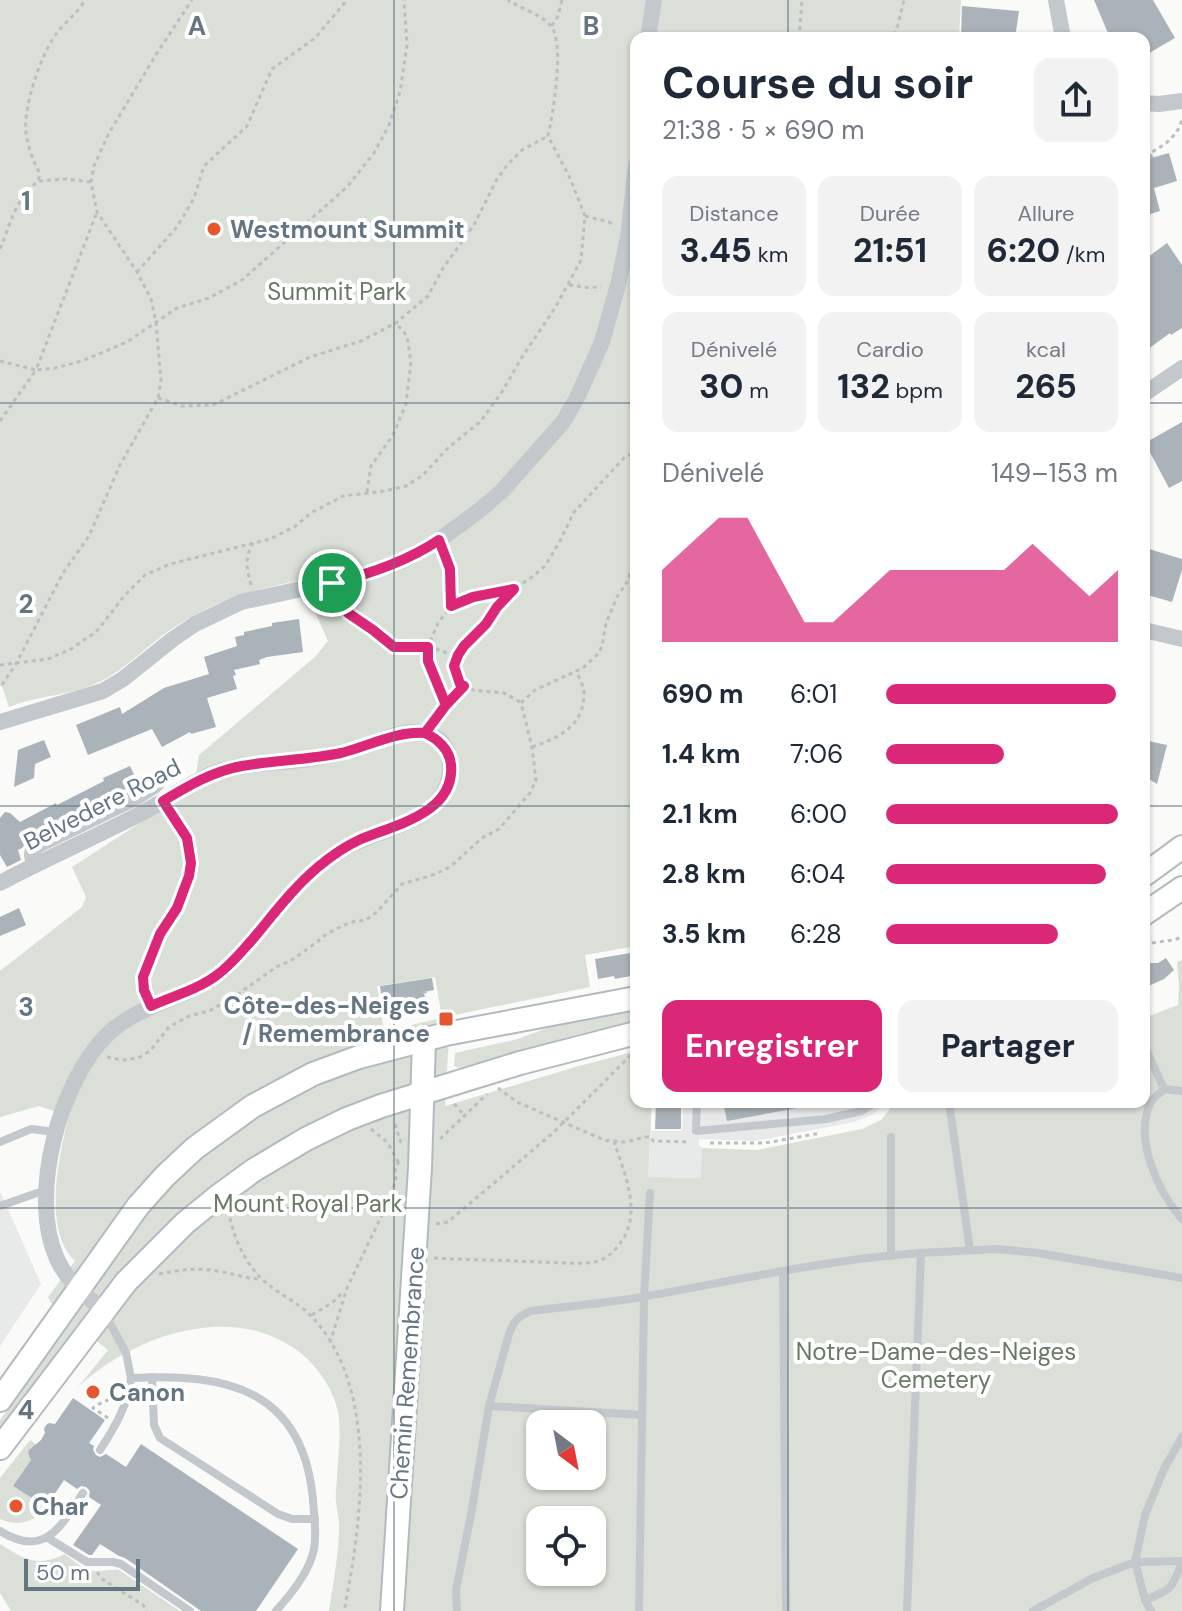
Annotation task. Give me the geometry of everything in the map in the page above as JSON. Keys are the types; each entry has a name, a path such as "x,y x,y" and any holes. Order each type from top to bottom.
{"main road":[{"path":"1150,871 1182,847"},
{"path":"1150,910 1182,888"},
{"path":"0,1400 138,1206 178,1163 213,1133 273,1094 313,1074 359,1057 424,1040 630,999"},
{"path":"0,1448 126,1282 200,1210 235,1183 288,1149 381,1106 556,1053 630,1034"},
{"name":"Chemin Remembrance","path":"392,1611 420,1168 424,1040"}],"street":[{"path":"649,32 654,0"},
{"path":"1056,0 1062,32"},
{"path":"1150,103 1182,101"},
{"path":"0,722 103,691 195,624 223,610 256,597 357,577 416,555 480,510 502,491 563,422 577,398 602,342 619,281 630,219"},
{"path":"1150,390 1182,368"},
{"path":"1150,631 1182,639"},
{"name":"Belvedere Road","path":"0,883 139,815 198,780 216,773 241,766 343,752 411,732 425,733"},
{"path":"103,1310 77,1289 63,1271 51,1244 47,1221 47,1191 55,1132 79,1073 108,1034 123,1021 219,974 233,962 295,889 336,853 355,842 411,821 438,801 447,786 451,760 444,746 425,733"},
{"path":"35,865 31,856 38,845 144,792 154,786 160,777"}],"lane":[{"path":"1150,1058 1164,1089"},
{"path":"1150,1105 1164,1089 1182,1091"},
{"path":"697,1108 696,1131 826,1119 867,1108"},
{"path":"950,1108 970,1250"},
{"path":"1149,1108 1146,1120 1149,1163 1170,1205 1182,1219"},
{"path":"0,1142 31,1129 55,1132"},
{"path":"891,1137 891,1255"},
{"path":"0,1206 47,1191"},
{"path":"639,1611 644,1297 650,1193"},
{"path":"457,1611 456,1590 489,1406 509,1334 520,1315 891,1255 970,1250 1038,1253 1182,1278"},
{"path":"907,1611 921,1253"},
{"path":"783,1272 786,1611"},
{"path":"100,1450 118,1423 131,1378 126,1353 103,1310"},
{"path":"152,1377 154,1425 160,1438 278,1514 292,1519 315,1519"},
{"path":"131,1378 201,1378 233,1386 283,1417 297,1436 307,1460 312,1489 315,1542 303,1574 276,1611"},
{"path":"489,1406 642,1415"},
{"path":"1151,1611 1135,1562 1145,1515 1164,1469 1182,1437"},
{"path":"0,1531 20,1540 48,1538 61,1527 83,1493"},
{"path":"48,1538 87,1562 121,1564 190,1611"},
{"path":"1033,1611 1093,1578 1135,1562 1182,1562 1176,1581 1167,1591 1145,1600"}],"path":[{"path":"39,181 40,174 31,157 25,129 38,69 57,32 85,0"},
{"path":"2,685 63,573 89,536 120,465 158,398 161,381 151,299 97,212 91,182 94,166 109,133 192,0"},
{"path":"137,272 177,227 194,198 204,166 247,126 272,69 315,38 347,0"},
{"path":"0,361 36,370 55,368 82,361 127,342 177,308 209,298 242,280 347,187 374,153 389,125 400,92 407,45 404,0"},
{"path":"0,665 48,659 71,649 96,632 145,575 170,564 270,539 343,496 406,486 423,475 448,448 480,422 555,308 581,260 585,216 548,136 557,78 557,37 551,26 508,0"},
{"path":"551,26 558,16 562,0"},
{"path":"799,32 802,0"},
{"path":"896,32 904,0"},
{"path":"1152,158 1150,153 1176,133 1182,119"},
{"path":"158,398 182,406 213,405 310,357 361,341 396,323 428,296 443,268 474,225 508,164 522,150 548,136"},
{"path":"0,249 18,205 25,193 39,181 66,179 91,182"},
{"path":"0,421 36,370 97,212"},
{"path":"585,216 609,222 628,237"},
{"path":"568,285 591,288 619,281"},
{"path":"367,493 371,466 393,435 406,404 411,362 407,336 396,323"},
{"path":"92,1053 122,1060 138,1058 150,1051 169,1027 234,997 328,933 351,922 366,920 377,912 396,888 450,867 482,838 499,829 530,793 536,780 521,703 504,693 473,690 460,684 454,666 464,646 486,624 497,607 514,589 545,566 574,512 630,454"},
{"path":"439,540 450,569 451,606"},
{"path":"253,543 247,554 247,570 256,597"},
{"path":"521,703 535,690 583,668 599,653 606,623 630,574"},
{"path":"332,583 348,613 394,647 428,647 457,658"},
{"path":"446,705 428,661 428,647 438,623 451,606 473,597 514,589"},
{"path":"532,747 556,739 579,719 585,693 576,671"},
{"path":"425,733 464,686"},
{"path":"151,1006 144,990 143,977 160,934 177,908 191,863 187,838 163,801"},
{"path":"1150,943 1182,937"},
{"path":"391,1015 429,1009 424,992 428,991"},
{"path":"431,1224 448,1222 563,1124 630,1056"},
{"path":"495,1086 517,1102 604,1140 625,1142 651,1137 653,1141 698,1143"},
{"path":"436,1142 488,1093"},
{"path":"451,1100 465,1116"},
{"path":"330,1343 347,1288 396,1178 395,1168 402,1152 395,1124"},
{"path":"371,1129 388,1143 398,1162"},
{"path":"414,1257 562,1263 603,1259 625,1238 632,1215 628,1185 614,1142"},
{"path":"228,1210 233,1234 247,1262 262,1279 311,1316 330,1343 352,1396 361,1456 356,1530 344,1611"},
{"path":"156,1274 192,1268 262,1279"},
{"path":"311,1316 333,1302 347,1288"},
{"path":"108,1419 93,1408 112,1397 118,1388"},
{"path":"96,1571 102,1579 143,1605 147,1611"}],"shaded area":[{"path":"683,1108 880,1108 874,1114 854,1122 755,1141 699,1139 702,1178 648,1177 651,1131 682,1131"},
{"path":"0,1191 41,1284 0,1346"}],"green space":[{"path":"0,0 961,0 959,32 630,32 630,947 585,955 590,987 450,1016 445,1106 630,1053 630,1108 652,1108 648,1177 701,1178 702,1148 757,1150 862,1129 881,1120 891,1108 1150,1108 1150,1016 1178,1005 1177,962 1182,960 1182,1611 329,1611 339,1528 336,1496 340,1431 336,1404 322,1377 302,1354 275,1338 247,1329 217,1327 186,1330 156,1339 101,1368 78,1387 108,1350 78,1326 0,1429 0,1420 71,1321 48,1297 75,1261 65,1247 56,1212 58,1171 69,1116 39,1106 0,1117 0,971 82,907 86,897 72,867 194,788 199,755 315,657 328,641 311,603 307,579 249,593 198,613 163,635 115,673 88,687 9,707 0,686","holes":["435,977 442,1018 384,1031 377,986"]},
{"path":"630,1009 630,1022 459,1068 454,1066 455,1053 518,1039 557,1024"},
{"path":"30,1440 39,1446 30,1450 28,1454 32,1459 13,1486 46,1507 25,1522 0,1519 0,1478"},
{"path":"0,1544 31,1560 46,1560 65,1554 88,1570 119,1570 180,1611 11,1611 0,1593"}],"building":[{"path":"1094,0 1153,0 1175,38 1150,53 1150,32 1107,32"},
{"path":"962,6 1019,11 1016,32 961,32"},
{"path":"1169,153 1177,181 1154,188 1160,211 1150,214 1150,158"},
{"path":"1167,243 1182,265 1182,328 1150,348 1150,256"},
{"path":"1182,422 1182,481 1169,488 1150,452 1150,440"},
{"path":"1150,549 1182,559 1182,570 1172,602 1150,596"},
{"path":"299,619 303,652 267,657 259,660 260,664 234,670 237,689 207,698 216,727 190,732 162,747 152,729 88,755 76,725 120,707 122,714 164,688 209,674 204,657 237,646 235,637 244,635 244,632"},
{"path":"44,740 51,757 35,764 34,778 14,787 18,750"},
{"path":"1150,741 1167,745 1157,784 1150,780"},
{"path":"130,766 138,783 33,835 18,850 21,860 7,867 0,855 0,818 5,812 20,822"},
{"path":"19,908 26,925 0,936 0,917"},
{"path":"630,953 630,976 598,979 595,959"},
{"path":"1166,958 1174,970 1150,985 1150,963"},
{"path":"432,978 434,990 424,992 426,1007 396,1011 394,997 382,999 380,986"},
{"path":"656,1108 681,1108 681,1129 655,1129"},
{"path":"724,1108 797,1108 727,1121"},
{"path":"73,1398 105,1420 89,1443 94,1446 96,1455 106,1454 126,1467 141,1444 298,1549 256,1611 201,1611 100,1544 92,1555 73,1545 101,1505 89,1497 90,1491 86,1487 77,1489 64,1480 46,1507 13,1486 31,1460 29,1450 41,1440 46,1425 55,1424"}],"place":[{"name":"Westmount Summit","path":"214,229"},
{"name":"Côte-des-Neiges / Remembrance","path":"446,1019"},
{"name":"Canon","path":"93,1392"},
{"name":"Char","path":"16,1506"}],"route":[{"path":"332,583 348,613 394,647 428,647 428,661 446,705 425,733 411,732 307,759 241,766 198,780 163,801 187,838 191,863 177,908 160,934 143,977 144,990 151,1006 189,991 219,974 317,868 355,842 411,821 426,812 438,801 447,786 451,760 444,746 425,733 464,686 460,684 454,666 458,655 514,589 473,597 451,606 450,569 439,540 416,555 380,570 332,583"}],"park label":[{"name":"Summit Park","path":"337,291"},
{"name":"Mount Royal Park","path":"308,1203"},
{"name":"Notre-Dame-des-Neiges Cemetery","path":"936,1365"}]}
